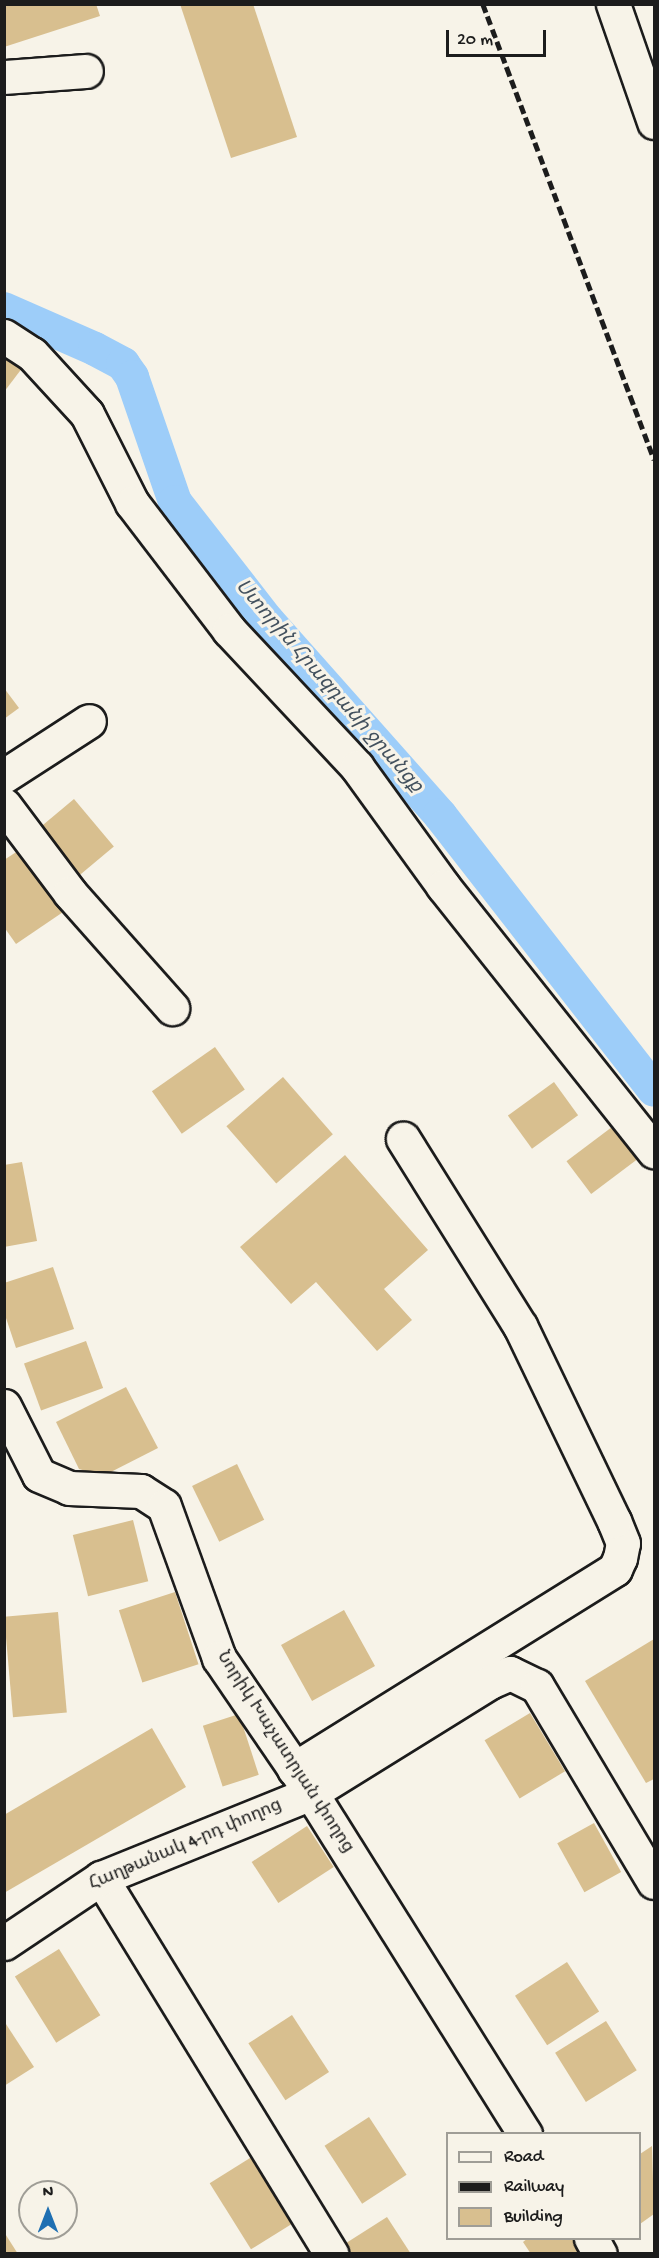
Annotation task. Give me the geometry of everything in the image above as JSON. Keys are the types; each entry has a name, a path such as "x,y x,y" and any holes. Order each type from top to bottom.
{"street":[{"path":"613,4 654,122"},
{"path":"4,77 86,71"},
{"path":"4,336 32,354 87,414 132,503 229,630 357,767 443,886 654,1151"},
{"path":"4,776 88,721"},
{"path":"4,805 70,892 172,1008"},
{"path":"303,1781 615,1569 620,1558 622,1543 614,1521 520,1326 403,1139"},
{"name":"Նորիկ Խաչատրյան փողոց","path":"4,1406 39,1475 69,1488 141,1491 164,1506 219,1658 303,1781 524,2132"},
{"path":"303,1781 510,1673 537,1686 654,1882"},
{"name":"Հաղթանակ 4-րդ փողոց","path":"4,1943 101,1878 303,1781"},
{"path":"101,1878 331,2253"},
{"path":"592,2240 600,2253"}],"building":[{"path":"4,4 96,4 100,16 4,47"},
{"path":"180,4 253,4 297,137 231,158"},
{"path":"4,347 26,363 4,392"},
{"path":"4,688 19,708 4,719"},
{"path":"74,799 114,846 72,882 32,834"},
{"path":"27,845 69,908 16,944 4,927 4,860"},
{"path":"215,1047 245,1090 182,1134 152,1091"},
{"path":"283,1077 333,1134 276,1184 226,1126"},
{"path":"554,1082 578,1115 532,1149 508,1116"},
{"path":"612,1127 637,1160 591,1194 566,1161"},
{"path":"345,1155 428,1250 384,1289 412,1320 377,1351 316,1282 291,1304 240,1247"},
{"path":"22,1162 37,1241 4,1247 4,1165"},
{"path":"53,1267 74,1329 16,1348 4,1312 4,1283"},
{"path":"86,1341 103,1388 41,1411 24,1364"},
{"path":"126,1387 158,1448 103,1476 79,1469 56,1422"},
{"path":"237,1464 264,1520 219,1542 192,1486"},
{"path":"133,1520 148,1581 88,1596 73,1535"},
{"path":"175,1592 198,1664 142,1683 119,1610"},
{"path":"344,1610 375,1666 312,1701 281,1645"},
{"path":"58,1612 67,1713 13,1717 4,1617"},
{"path":"654,1639 654,1779 646,1783 585,1681"},
{"path":"530,1713 565,1771 520,1799 485,1740"},
{"path":"239,1714 259,1775 223,1787 203,1726"},
{"path":"152,1728 186,1787 4,1893 4,1815"},
{"path":"594,1823 621,1872 584,1892 557,1843"},
{"path":"307,1826 334,1867 278,1903 252,1862"},
{"path":"59,1949 100,2015 56,2043 15,1977"},
{"path":"567,1962 599,2011 547,2045 515,1996"},
{"path":"292,2015 329,2072 285,2100 248,2043"},
{"path":"4,2021 34,2067 4,2086"},
{"path":"606,2021 637,2070 586,2102 555,2053"},
{"path":"369,2117 407,2175 362,2204 325,2146"},
{"path":"652,2146 654,2214 641,2223 641,2153"},
{"path":"258,2153 299,2219 251,2249 210,2183"},
{"path":"387,2217 411,2254 349,2254 343,2245"},
{"path":"4,2232 18,2254 4,2254"},
{"path":"526,2240 583,2240 592,2254 531,2254 523,2242"}],"waterway":[{"name":"Ստորին Հրազդանի ջրանցք","path":"4,309 95,349 123,364 132,377 175,502 267,620 440,815 654,1090"}],"railway":[{"path":"483,4 654,460"}]}
